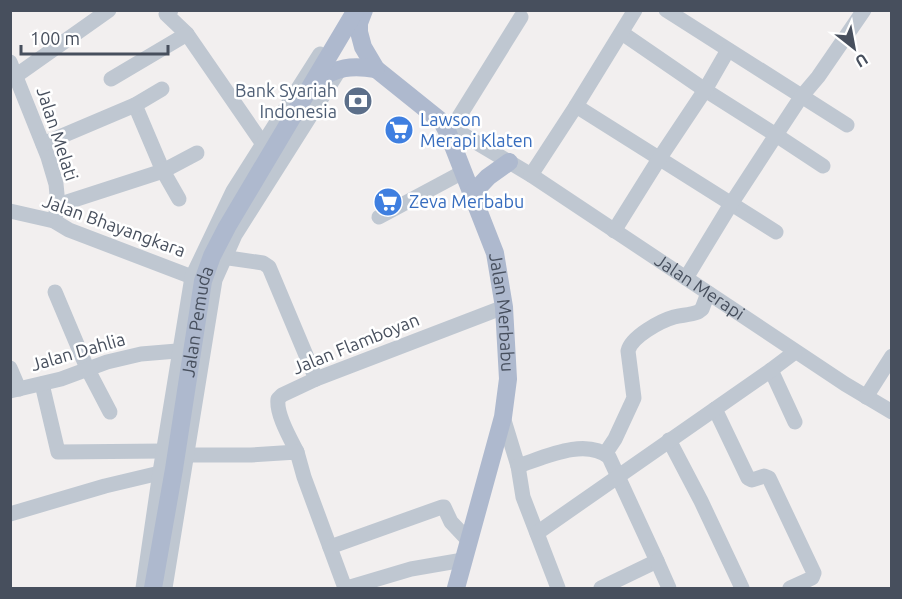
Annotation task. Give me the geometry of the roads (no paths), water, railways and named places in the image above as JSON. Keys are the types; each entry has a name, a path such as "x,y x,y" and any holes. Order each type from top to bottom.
{"main road":[{"path":"361,11 359,32 363,47 376,69"},
{"name":"Jalan Pemuda","path":"152,579 167,471 185,432 186,350 198,279 218,257 227,227 267,150 361,11"},
{"path":"315,81 340,69 361,67 376,69"},
{"name":"Jalan Merbabu","path":"376,69 447,125 495,253 504,307 508,378 503,417 456,588"},
{"path":"472,194 488,177 509,162"}],"street":[{"path":"12,71 109,10"},
{"path":"531,175 635,10"},
{"path":"666,10 847,125"},
{"path":"686,278 730,204 801,96 818,77 864,10"},
{"path":"198,279 233,192 267,150 361,11"},
{"path":"167,12 188,34 267,150"},
{"path":"447,125 518,13"},
{"path":"622,33 823,166"},
{"path":"111,79 188,34"},
{"path":"614,231 705,90 728,50"},
{"path":"152,579 186,454 185,432 218,257 340,69"},
{"name":"Jalan Melati","path":"12,71 56,184 58,205 54,221"},
{"path":"42,144 135,105 162,89"},
{"path":"135,105 163,171 179,199"},
{"path":"576,106 776,232"},
{"name":"Jalan Merapi","path":"447,125 531,175 795,352 891,412"},
{"path":"58,205 163,171 198,153"},
{"path":"379,217 464,171"},
{"name":"Jalan Bhayangkara","path":"10,212 54,221 69,230 198,279"},
{"path":"218,257 263,262 269,267 316,379"},
{"path":"55,292 87,368 110,412"},
{"path":"605,454 615,439 634,398 629,345 633,340 666,320 698,312 702,309 708,293"},
{"name":"Jalan Flamboyan","path":"297,452 286,429 277,401 282,395 316,379 504,307"},
{"path":"10,514 105,486 167,471 164,451 186,350"},
{"name":"Jalan Dahlia","path":"15,390 61,379 87,368 141,354 186,350"},
{"path":"537,533 795,352"},
{"path":"866,397 890,363"},
{"path":"10,368 15,390"},
{"path":"771,370 795,422"},
{"path":"42,384 57,452 164,451"},
{"path":"715,409 748,478 752,480 764,476 769,478 814,573 812,578 790,588"},
{"path":"503,417 518,466 523,497 558,588"},
{"path":"669,440 742,588"},
{"path":"518,466 576,448 600,452 609,457 669,588"},
{"path":"186,454 251,455 297,452 346,588 411,569 463,560"},
{"path":"330,547 442,507 451,522 468,540"},
{"path":"601,588 657,561"}],"place":[{"name":"Bank Syariah Indonesia","path":"358,101"},
{"name":"Lawson Merapi Klaten","path":"399,130"},
{"name":"Zeva Merbabu","path":"388,202"}]}
